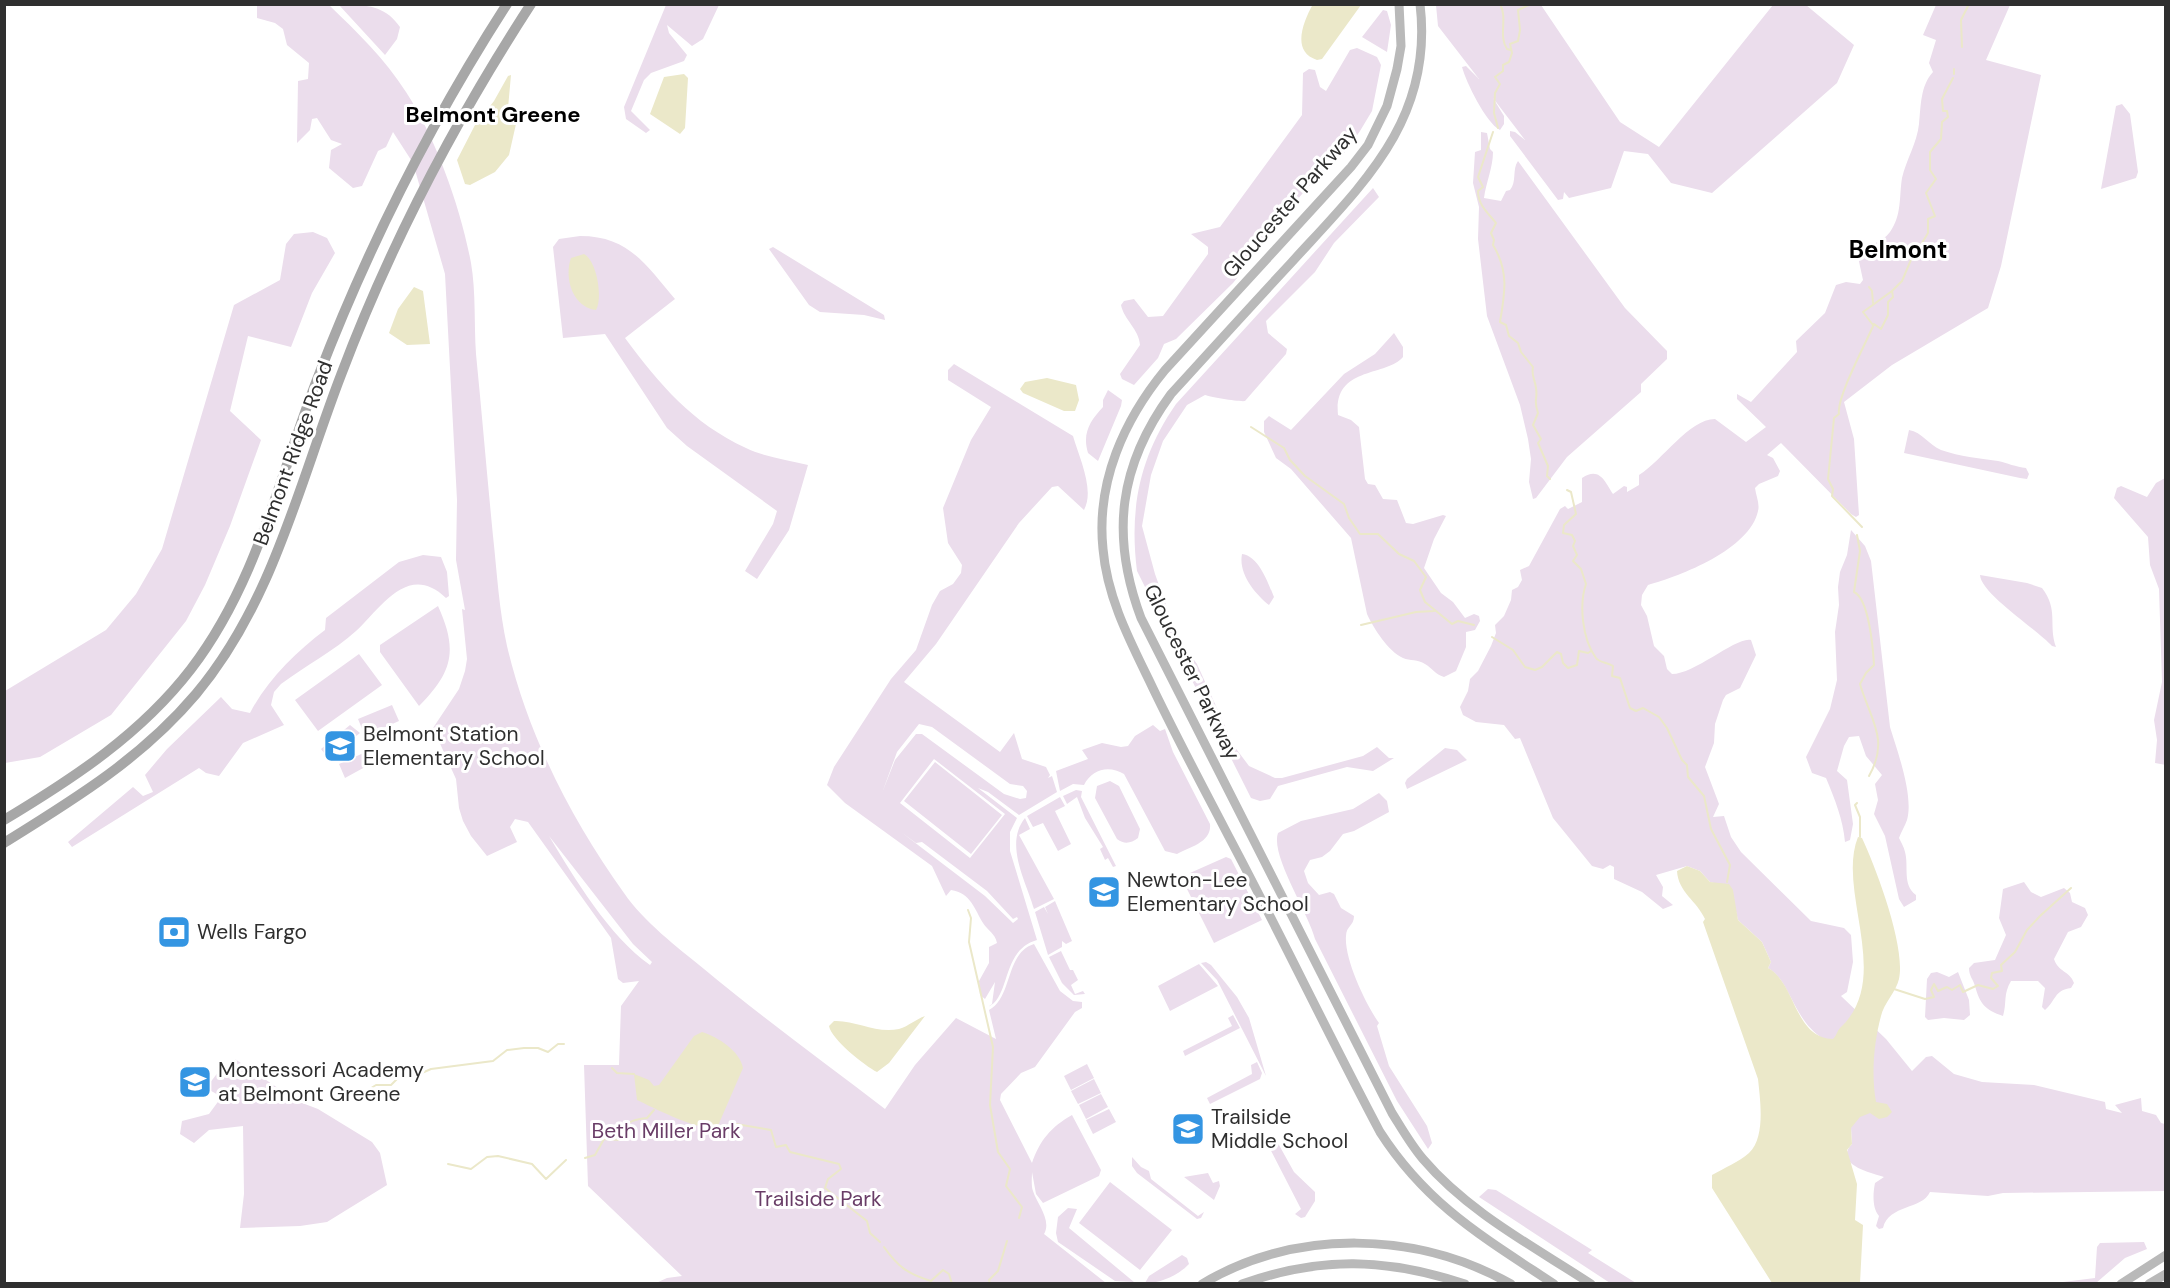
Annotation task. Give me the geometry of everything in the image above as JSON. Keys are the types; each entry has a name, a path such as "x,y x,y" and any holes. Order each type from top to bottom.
{"main road":[{"name":"Belmont Ridge Road","path":"4,820 75,775 121,741 159,705 190,670 216,632 251,566 328,350 359,277 432,130 507,4"},
{"name":"Belmont Ridge Road","path":"4,843 95,787 126,764 176,717 219,664 244,624 277,555 349,355 420,196 484,77 531,4"},
{"name":"Gloucester Parkway","path":"1399,4 1401,46 1397,69 1389,100 1374,134 1351,167 1165,370 1141,401 1120,441 1111,465 1103,506 1102,548 1107,576 1126,632 1183,751 1380,1132 1408,1172 1448,1212 1554,1284"},
{"name":"Gloucester Parkway","path":"1420,4 1419,58 1415,84 1403,120 1378,165 1171,394 1146,432 1133,462 1123,510 1125,566 1141,618 1392,1113 1408,1139 1429,1166 1462,1198 1591,1284"},
{"path":"1202,1284 1239,1265 1289,1250 1340,1242 1371,1242 1430,1251 1461,1261 1511,1284"},
{"path":"2121,1284 2166,1255"},
{"path":"1242,1284 1284,1270 1348,1262 1397,1265 1465,1284"},
{"path":"2149,1284 2166,1274"}],"green space":[{"path":"257,5 329,5 370,46 398,80 417,110 437,152 461,220 473,274 476,354 499,591 507,646 539,744 569,806 605,865 632,904 661,934 885,1109 915,1065 956,1018 996,1039 989,1010 997,1004 1002,995 1018,956 1034,944 1060,991 1073,1001 1082,1002 1082,1008 1075,1012 1035,1067 1021,1073 1001,1094 1000,1100 1032,1163 1047,1135 1072,1115 1101,1170 1099,1176 1043,1203 1036,1194 1032,1172 1032,1189 1045,1218 1044,1234 1106,1283 656,1283 667,1278 682,1276 588,1186 584,1065 619,1065 621,1006 639,981 623,983 618,979 611,938 528,822 515,819 510,827 517,842 487,856 471,836 463,821 459,808 456,779 433,728 459,689 467,659 462,609 465,610 456,560 457,500 445,274 413,163 393,132 386,147 378,151 362,186 353,188 329,168 331,150 342,144 331,140 317,118 312,119 310,130 297,143 298,81 308,79 309,63 287,45 283,29 275,23 257,18","holes":["549,836 633,944 652,962 650,965 635,953 607,923"]},
{"path":"339,5 373,7 388,14 394,20 400,27 397,39 385,55"},
{"path":"666,5 719,5 703,39 692,46 667,25 669,33 687,55 684,61 651,73 644,80 631,111 650,130 646,133 626,119 624,107"},
{"path":"1436,5 1541,5 1620,122 1659,147 1773,5 1806,5 1854,45 1837,83 1712,193 1671,183 1648,154 1624,151 1611,188 1569,198 1564,192 1563,199 1558,200 1510,136 1510,131 1515,132 1525,140 1493,98 1504,116 1504,124 1500,130 1483,111 1462,67 1466,66 1479,79 1438,26"},
{"path":"1936,5 2010,5 1986,60 2041,75 2001,266 1988,308 1892,365 1844,402 1854,439 1859,515 1856,517 1851,514 1781,443 1767,455 1773,458 1780,471 1778,476 1755,488 1758,511 1752,525 1742,537 1728,549 1695,568 1648,585 1642,595 1641,605 1647,616 1654,646 1664,656 1667,669 1672,674 1692,668 1736,644 1751,640 1756,655 1740,688 1726,695 1723,700 1715,724 1714,743 1705,767 1719,804 1713,817 1724,816 1731,837 1741,852 1811,921 1844,928 1851,935 1853,962 1847,992 1841,996 1886,1039 1912,1071 1926,1057 1932,1056 1954,1074 1982,1082 2034,1085 2105,1102 2106,1109 2122,1113 2115,1105 2141,1098 2142,1111 2156,1115 2161,1123 2165,1124 2165,1191 2003,1193 1988,1196 1930,1192 1920,1202 1892,1215 1886,1220 1883,1228 1879,1229 1876,1226 1879,1216 1874,1205 1874,1191 1875,1183 1884,1177 1856,1166 1847,1157 1847,1151 1852,1144 1851,1128 1824,1039 1805,1022 1782,982 1768,968 1771,962 1762,942 1738,920 1730,887 1710,882 1700,871 1687,866 1656,875 1663,887 1662,896 1673,905 1663,909 1642,892 1614,879 1614,867 1610,865 1603,869 1592,866 1553,818 1520,738 1515,739 1504,725 1476,722 1463,715 1460,707 1468,691 1470,679 1478,671 1491,646 1496,633 1495,625 1504,616 1511,600 1512,590 1518,587 1522,580 1520,570 1529,566 1560,509 1565,506 1568,509 1582,502 1582,478 1593,474 1598,475 1613,494 1624,486 1627,487 1627,492 1639,485 1639,475 1686,433 1705,421 1715,419 1746,442 1766,427 1737,399 1737,394 1751,402 1797,352 1796,341 1825,313 1836,285 1846,282 1860,284 1863,280 1858,257 1865,249 1886,236 1897,219 1902,178 1918,131 1923,90 1933,72 1929,63 1936,40 1923,35"},
{"path":"1383,10 1387,11 1391,25 1387,52 1362,37"},
{"path":"1357,48 1377,57 1381,65 1372,111 1346,151 1308,187 1254,251 1245,268 1233,283 1176,339 1164,344 1158,358 1134,385 1122,379 1120,374 1140,345 1137,334 1121,305 1124,301 1134,299 1148,317 1163,316 1208,254 1208,247 1191,234 1220,227 1302,115 1303,73 1309,69 1315,70 1320,87 1326,91 1350,50"},
{"path":"2122,104 2130,114 2138,172 2136,178 2101,189 2116,106"},
{"path":"1481,132 1487,133 1490,149 1493,152 1484,198 1501,201 1506,191 1512,187 1518,161 1625,308 1667,351 1667,359 1641,384 1641,392 1567,457 1533,499 1529,482 1531,459 1520,405 1487,316 1478,239 1479,207 1473,183 1475,152 1481,150"},
{"path":"1373,188 1379,197 1334,243 1315,272 1266,321 1268,333 1287,349 1286,354 1245,401 1205,395 1187,405 1163,441 1151,475 1142,526 1155,574 1178,638 1197,664 1234,746 1249,766 1275,778 1282,778 1363,756 1377,747 1389,758 1394,758 1373,771 1347,767 1278,786 1270,799 1260,801 1251,798 1137,571 1136,504 1140,483 1154,443 1176,404"},
{"path":"313,232 327,238 335,253 312,293 291,347 248,336 230,411 261,440 230,526 205,585 186,621 111,715 40,757 5,763 5,691 106,630 136,594 162,549 234,305 280,280 286,244 294,234"},
{"path":"580,236 597,237 624,247 645,264 675,299 625,338 664,387 693,415 727,438 768,456 808,465 789,530 757,579 745,571 773,524 777,511 687,446 667,428 605,334 563,338 553,247 559,239"},
{"path":"773,247 884,315 885,320 864,315 820,312 809,305 769,249"},
{"path":"1394,333 1403,347 1403,357 1385,368 1352,380 1344,388 1339,399 1338,415 1351,420 1359,427 1365,479 1368,484 1375,485 1383,499 1397,500 1406,523 1413,524 1446,516 1434,539 1424,568 1441,593 1453,602 1465,618 1474,614 1479,616 1480,621 1475,630 1466,632 1466,647 1456,671 1444,677 1422,662 1397,655 1382,639 1367,614 1351,538 1291,469 1276,458 1264,432 1264,421 1269,416 1291,430 1344,374 1375,354"},
{"path":"954,364 1073,436 1085,473 1088,493 1084,510 1058,486 1052,487 1019,523 936,644 904,682 1000,752 1014,733 1022,759 1046,767 1050,775 1048,778 1052,776 1057,792 1019,815 988,792 978,788 1017,818 1010,832 1010,851 1037,940 1026,945 1017,953 1000,994 995,1002 988,1007 992,1004 995,982 985,999 980,995 979,981 989,963 989,947 997,943 972,903 968,898 951,890 946,896 932,866 845,803 827,785 834,767 891,679 916,650 932,605 940,591 953,584 961,573 962,565 948,543 943,508 971,440 991,407 948,380 948,370","holes":["919,724 932,727 1010,784 1023,786 1027,791 1026,798 1020,799 1004,794 922,734 916,734 895,760 882,793 897,752","934,759 1005,814 970,858 900,803","901,832 916,843 922,842 987,891 1013,919 1017,917 1018,919 1013,923 985,896"]},
{"path":"1108,390 1122,400 1098,461 1088,453 1086,439 1088,428 1103,407 1103,400"},
{"path":"1909,430 1918,433 1941,450 2026,468 2029,474 2027,479 2020,478 1904,453"},
{"path":"2165,478 2166,765 2155,763 2157,740 2154,720 2162,682 2159,589 2150,565 2148,537 2114,498 2117,488 2121,486 2147,497 2156,483"},
{"path":"1851,530 1865,546 1871,561 1890,727 1907,786 1909,810 1899,838 1906,857 1907,881 1916,895 1916,900 1904,907 1899,899 1885,836 1874,814 1878,800 1875,784 1882,775 1866,756 1859,736 1849,737 1837,771 1847,780 1853,824 1850,840 1845,842 1840,817 1826,778 1812,773 1806,757 1830,709 1837,680 1835,632 1839,605 1838,587"},
{"path":"1242,554 1258,565 1266,578 1274,597 1269,605 1254,590 1245,576 1241,562"},
{"path":"423,555 441,557 447,572 449,596 446,598 432,588 419,584 407,586 396,592 356,631 281,684 274,692 271,705 284,725 243,743 219,776 206,773 199,768 72,847 68,842 133,787 143,796 153,792 145,775 167,749 221,697 232,709 250,713 265,689 283,667 325,630 326,618 399,562"},
{"path":"1980,575 2027,583 2042,588 2052,611 2056,647 2000,602 1983,583"},
{"path":"438,606 448,635 449,660 439,682 419,706 380,652 380,645"},
{"path":"359,654 382,685 318,731 295,700"},
{"path":"392,705 399,721 365,736 358,719"},
{"path":"350,725 360,733 328,758 321,749"},
{"path":"1153,725 1160,731 1165,729 1173,752 1210,824 1210,830 1204,840 1177,854 1165,851 1124,774 1113,770 1101,770 1092,775 1084,785 1073,784 1060,791 1056,771 1088,759 1082,750 1102,743 1128,746 1135,736"},
{"path":"1445,748 1457,750 1467,760 1407,789 1405,783 1407,779"},
{"path":"368,751 370,755 373,754 376,761 345,778 339,764"},
{"path":"935,762 1002,815 971,854 904,801"},
{"path":"1110,781 1119,786 1140,829 1138,838 1130,842 1125,843 1117,839 1095,798 1097,786"},
{"path":"1076,790 1082,791 1081,797 1116,866 1113,867 1108,858 1105,860 1100,849 1103,847 1085,818 1077,797 1067,804 1063,796"},
{"path":"1379,793 1387,801 1389,812 1354,831 1343,834 1330,851 1322,857 1310,860 1304,871 1308,883 1319,895 1330,892 1334,894 1341,908 1354,916 1346,936 1348,957 1362,994 1379,1023 1377,1026 1389,1066 1427,1126 1432,1143 1428,1149 1397,1101 1315,939 1285,870 1277,843 1278,833 1301,821 1353,809"},
{"path":"1060,797 1065,806 1055,811 1071,844 1058,851 1043,823 1033,827 1027,816"},
{"path":"1025,818 1030,829 1019,835 1054,899 1034,909 1022,875 1017,851 1016,839"},
{"path":"1226,857 1231,859 1262,920 1214,943 1186,887 1185,879 1190,873"},
{"path":"2024,882 2031,892 2041,897 2064,888 2070,893 2072,902 2085,908 2088,915 2081,927 2068,932 2054,959 2058,967 2072,979 2074,983 2071,988 2058,993 2045,1010 2042,1007 2045,988 2038,981 2011,981 2007,990 2003,1016 1988,1009 1981,1002 1969,968 1974,963 1995,960 2006,935 1999,918 2003,889"},
{"path":"1055,901 1072,941 1066,944 1062,941 1062,947 1048,955 1035,912 1044,907 1048,914 1045,907"},
{"path":"1061,951 1070,970 1073,970 1078,980 1071,985 1075,994 1083,991 1085,994 1074,995 1062,983 1049,957"},
{"path":"1206,962 1237,997 1249,1018 1266,1076 1217,980 1201,963"},
{"path":"1199,964 1218,986 1170,1011 1158,986"},
{"path":"1937,972 1949,977 1958,972 1969,1000 1970,1015 1964,1020 1944,1018 1928,1020 1925,1017 1927,979 1931,973"},
{"path":"1233,1015 1240,1028 1185,1056 1183,1051 1232,1026 1228,1018"},
{"path":"235,1059 297,1101 318,1109 372,1142 380,1153 387,1185 327,1222 300,1226 240,1228 244,1194 243,1126 209,1130 194,1143 180,1134 182,1121 209,1114 220,1099 220,1096 206,1088 219,1071 223,1074"},
{"path":"1257,1062 1262,1073 1260,1079 1210,1104 1207,1098 1252,1074 1251,1065"},
{"path":"1087,1064 1094,1078 1071,1090 1064,1076"},
{"path":"1094,1079 1101,1093 1078,1104 1071,1091"},
{"path":"1101,1094 1108,1107 1086,1119 1079,1105"},
{"path":"1109,1109 1116,1122 1093,1134 1086,1120"},
{"path":"1274,1140 1294,1172 1315,1192 1315,1201 1305,1217 1301,1218 1295,1214 1301,1209 1266,1141"},
{"path":"1132,1157 1141,1167 1149,1171 1151,1179 1198,1216 1204,1212 1201,1218 1197,1219 1137,1173 1132,1166"},
{"path":"1208,1173 1213,1183 1219,1181 1220,1186 1214,1200 1184,1177"},
{"path":"1110,1182 1172,1230 1140,1270 1079,1223"},
{"path":"1488,1189 1496,1190 1592,1250 1588,1253 1636,1283 1610,1283 1479,1197"},
{"path":"1068,1208 1077,1209 1069,1228 1134,1282 1115,1281 1058,1242 1056,1233 1058,1217"},
{"path":"2144,1242 2147,1249 2125,1258 2096,1283 2055,1283 2095,1278 2097,1247 2100,1243"},
{"path":"1182,1255 1187,1258 1189,1264 1185,1268 1162,1280 1145,1283 1149,1276"}],"shaded area":[{"path":"1313,4 1361,5 1322,59 1317,60 1309,56 1302,44 1303,28"},
{"path":"684,74 688,78 685,128 680,134 650,114 664,77"},
{"path":"511,75 508,108 516,124 509,155 495,172 470,185 465,184 457,160 475,125 494,101 508,76"},
{"path":"584,254 589,258 598,280 599,297 596,310 581,303 572,290 570,282 571,258"},
{"path":"414,287 423,291 430,344 407,345 389,333 398,309"},
{"path":"1047,378 1076,385 1079,400 1075,411 1064,411 1023,393 1020,389 1025,382"},
{"path":"1858,837 1862,838 1882,887 1894,928 1900,965 1899,979 1881,1016 1874,1058 1876,1102 1887,1104 1892,1112 1887,1117 1879,1119 1870,1113 1860,1117 1851,1128 1852,1144 1847,1150 1857,1184 1855,1220 1863,1225 1860,1283 1772,1283 1712,1188 1712,1175 1741,1159 1754,1146 1760,1128 1760,1097 1758,1079 1703,922 1705,919 1684,891 1677,871 1687,866 1700,871 1710,882 1729,884 1733,890 1738,920 1762,942 1771,962 1768,968 1784,985 1810,1030 1820,1036 1833,1039 1855,1008 1862,985 1864,960 1853,883 1853,859"},
{"path":"925,1016 889,1063 877,1072 842,1045 829,1026 834,1021 842,1021 891,1030 903,1028"},
{"path":"702,1032 715,1037 733,1050 743,1068 717,1128 688,1123 637,1100 634,1074 649,1080 654,1086 659,1085 694,1036"}],"waterway":[{"path":"1500,4 1503,15 1504,44 1507,49 1511,50"},
{"path":"1498,128 1494,113 1495,93 1500,84 1495,77 1503,71 1503,65 1509,62 1512,53 1510,44 1518,41 1520,30 1518,10 1531,4"},
{"path":"1962,47 1961,20 1969,4"},
{"path":"1954,69 1954,74"},
{"path":"1862,527 1832,496 1833,489 1828,479 1834,418 1839,414 1839,406 1847,383 1874,324 1881,329 1888,315 1888,302 1893,297 1892,291 1902,281 1916,248 1919,248 1928,233 1928,219 1935,216 1926,193 1936,179 1930,170 1930,152 1941,139 1942,122 1948,117 1947,111 1943,111 1942,99 1953,78"},
{"path":"1493,132 1478,177 1483,187 1478,191 1478,196 1496,223 1491,233 1494,240 1493,245 1504,273 1500,322 1506,325 1509,336 1518,343 1521,352 1533,367 1538,413 1533,425 1541,439 1538,443 1548,466 1547,476 1550,479"},
{"path":"1869,287 1872,291 1873,303"},
{"path":"1873,325 1863,312 1892,291"},
{"path":"1251,427 1284,448 1290,460 1305,476 1344,504 1349,518 1360,534 1378,534 1399,554 1414,561 1426,577 1420,590 1425,602 1452,624 1458,621 1474,625"},
{"path":"1567,490 1571,492 1576,514 1564,525 1563,533 1572,535 1575,541 1573,546 1577,555 1573,561 1581,569 1586,584 1582,611 1591,650 1598,660 1613,666 1612,676 1620,678 1630,708 1636,711 1643,708 1659,717 1667,728 1682,760 1687,765 1688,777 1704,796 1711,829 1730,865 1727,882"},
{"path":"1857,535 1860,551 1854,592 1859,596 1867,614 1874,665 1860,684 1878,740 1878,751 1869,776"},
{"path":"1361,625 1416,612 1434,611"},
{"path":"1492,637 1513,650 1525,667 1535,670 1542,667 1557,652 1561,654 1563,663 1568,668 1577,665 1579,651 1588,653 1591,651"},
{"path":"1857,803 1855,805 1860,817 1860,837"},
{"path":"1894,989 1925,999 1934,997 1931,990 1934,984 1938,991 1947,987 1952,990 1960,985 1963,992 1978,985 1993,989 1998,986 1991,978 1992,973 2002,971 2001,965 2015,952 2027,930 2071,888"},
{"path":"968,910 971,918 969,942 993,1047 990,1105 998,1152 1010,1169 1006,1186 1022,1207 1019,1218"},
{"path":"363,1093 376,1085 391,1085 401,1075 415,1076 431,1069 493,1061 507,1050 538,1048 548,1052 558,1044 564,1044"},
{"path":"612,1068 617,1073 634,1074"},
{"path":"585,1158 595,1155 604,1139 620,1140 620,1129 633,1121 647,1118 654,1110"},
{"path":"736,1124 771,1130 776,1147 786,1145 790,1152 839,1164 841,1169 828,1179 825,1188 867,1221 870,1233 880,1242"},
{"path":"448,1164 471,1169 487,1157 498,1156 532,1164 546,1179 566,1160"},
{"path":"990,1284 989,1280 998,1271 1007,1241"},
{"path":"884,1247 899,1265 916,1276 931,1281 943,1270 949,1274 952,1284"}],"place":[{"name":"Belmont Station Elementary School","path":"340,746"},
{"name":"Newton-Lee Elementary School","path":"1104,892"},
{"name":"Wells Fargo","path":"174,932"},
{"name":"Montessori Academy at Belmont Greene","path":"195,1082"},
{"name":"Trailside Middle School","path":"1188,1129"}],"district":[{"name":"Belmont Greene","path":"493,114"},
{"name":"Belmont","path":"1898,250"}],"park label":[{"name":"Beth Miller Park","path":"666,1131"},
{"name":"Trailside Park","path":"818,1199"}]}
